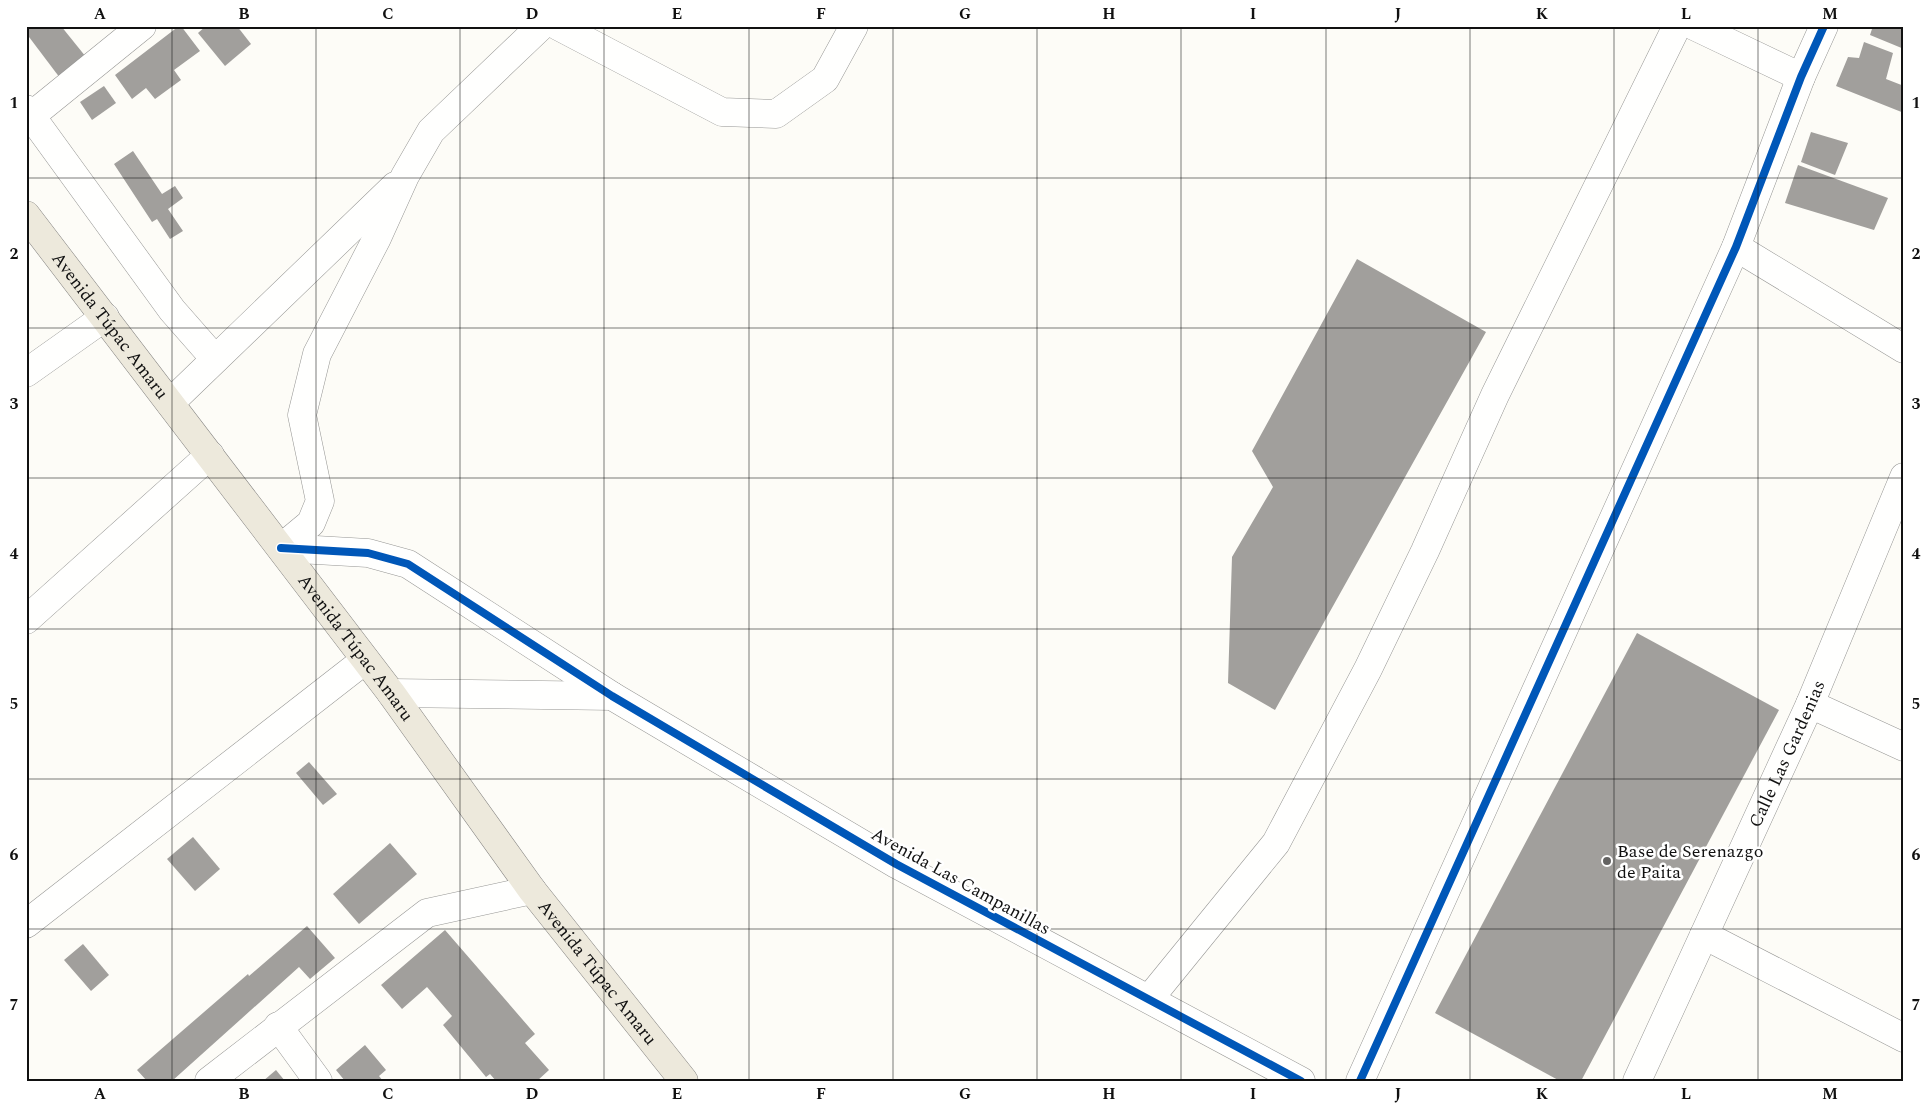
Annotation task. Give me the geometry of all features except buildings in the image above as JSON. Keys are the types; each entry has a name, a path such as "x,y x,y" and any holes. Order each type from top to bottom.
{"main road":[{"name":"Avenida Túpac Amaru","path":"26,214 390,693 532,890 684,1081"}],"street":[{"path":"142,26 29,113 172,310 216,358"},
{"path":"280,548 311,522 320,501 302,416 317,354 377,238 405,176 431,131 541,26"},
{"path":"558,26 722,112 776,114 825,79 854,26"},
{"path":"1149,999 1276,843 1372,660 1425,551 1495,395 1677,26"},
{"path":"1694,26 1801,77"},
{"path":"1360,1081 1736,247 1801,77 1824,26"},
{"path":"170,403 405,176"},
{"path":"1736,247 1904,348"},
{"path":"26,373 105,317"},
{"path":"26,620 210,455"},
{"name":"Calle Las Gardenias","path":"1637,1081 1810,704 1904,477"},
{"path":"280,548 368,553 408,564 612,696"},
{"path":"26,924 365,660"},
{"name":"Avenida Las Campanillas","path":"390,693 612,696 896,864 1302,1081"},
{"path":"1810,704 1904,747"},
{"path":"209,1081 426,913 532,890"},
{"path":"1704,935 1904,1038"},
{"path":"278,1026 318,1081"}],"cycle path":[{"path":"1360,1081 1736,247 1801,77 1824,26"},
{"path":"281,548 368,553 408,564 612,696 896,864 1301,1081"}],"place":[{"name":"Base de Serenazgo de Paita","path":"1607,861"}]}
